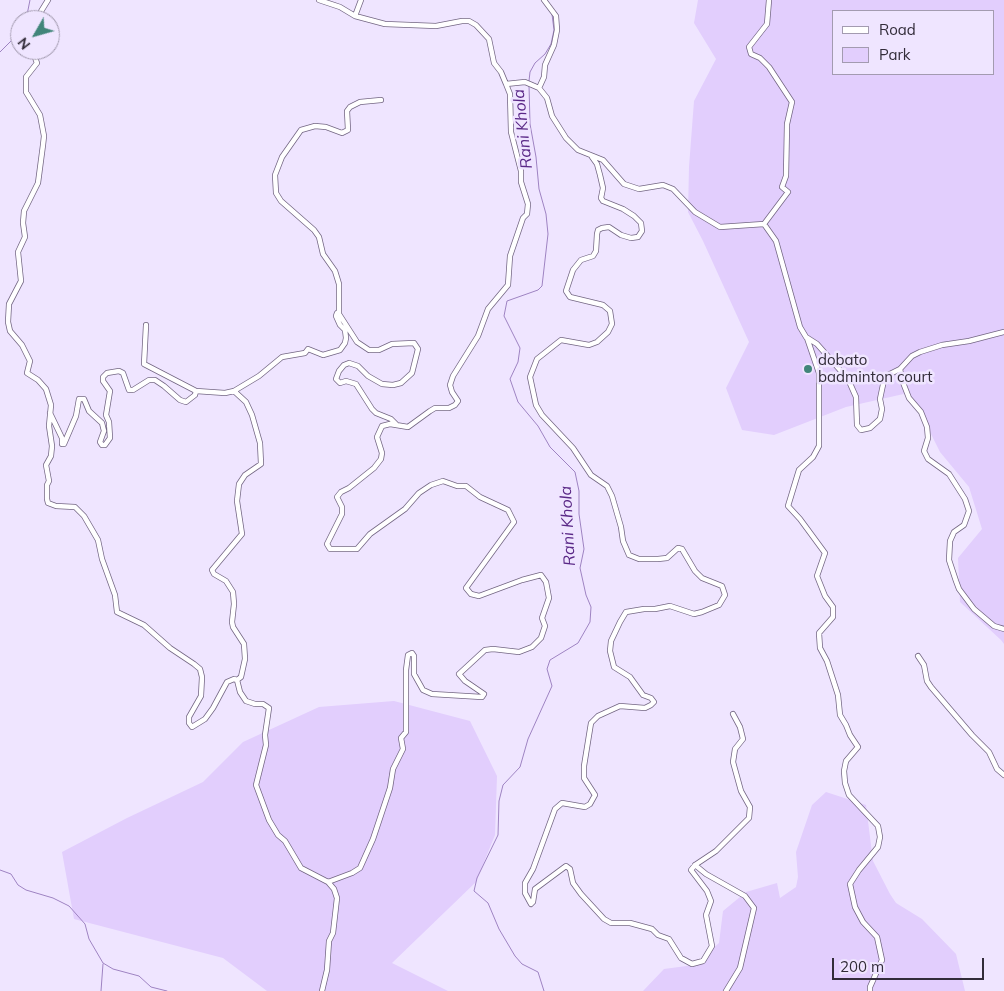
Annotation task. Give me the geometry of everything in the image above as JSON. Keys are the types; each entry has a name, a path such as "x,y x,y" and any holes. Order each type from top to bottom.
{"street":[{"path":"319,0 340,7 355,16 385,24 436,26 462,21 476,24 489,39 494,63 501,72 510,94 511,132 521,182 528,204 510,256 508,285 488,309 478,336 453,376 450,385 452,392 458,400 450,408 430,410 408,427 390,424 382,426 377,437 382,453 381,459 358,481 341,492 337,497 342,507 342,514 327,544 330,549 357,549 370,534 406,509 419,493 431,485 443,481 458,486 466,486 480,496 508,510 514,522 466,588 471,594 479,596 541,575 546,582 549,598 542,618 545,626 541,638 532,647 519,652 486,650 458,674 484,694 482,697 432,694 423,690 414,674 414,656 412,653 408,655 406,670 406,732 401,738 403,749 393,769 390,788 373,839 360,868 352,874 328,882"},
{"path":"355,16 361,0"},
{"path":"539,88 544,77 545,65 554,45 557,30 556,16 544,0"},
{"path":"506,84 525,82 539,88 547,98 552,116 566,138 578,150 603,160 624,184 638,189 663,186 673,189 695,212 720,227 764,224 788,192 782,187 786,176 787,124 792,102 769,66 760,58 751,54 749,47 767,24 769,0"},
{"path":"36,60 37,63 26,77 26,92 40,115 44,136 38,182 24,211 25,237 18,252 21,281 9,304 8,322 10,331 22,345 30,361 27,373 38,380 46,390 51,405 49,426 52,446 46,465 49,480 47,499 48,503 56,506 75,506 84,516 98,540 102,559 115,595 117,612 144,625 170,648 200,670 202,677 201,696 189,717 189,723 192,727 205,719 227,682 241,677 245,659 242,638 233,627 232,622 233,592 226,581 214,574 212,570 242,534 237,501 239,484 245,475 261,464 258,436 248,406 242,397 234,391"},
{"path":"381,100 360,102 350,107 347,111 348,130 342,133 326,127 315,126 301,130 282,157 275,175 276,193 281,201 314,230 319,238 323,254 335,271 339,284 339,314 357,342 369,350 379,350 392,344 408,342 417,345 418,348 412,373 393,385 382,384 368,376 354,364 349,363 344,365 336,379 340,383 346,381 356,384 372,409 391,419 397,425"},
{"path":"592,157 597,164 600,175 603,188 601,198 603,201 623,209 634,216 641,222 642,231 638,237 632,238 620,235 609,226 598,230 596,251 593,256 581,260 573,270 566,290 570,297 603,305 610,310 612,324 608,332 597,342 589,345 561,340 537,359 530,377 536,406 573,448 591,476 606,486 612,496 623,541 629,555 639,559 667,558 678,548 682,549 695,571 702,578 722,586 725,595 720,605 694,614 670,606 626,612 611,641 610,651 614,667 634,682 636,688 643,695 651,698 654,702 651,706 645,708 620,706 598,716 591,723 584,766 584,778 595,795 590,804 585,807 562,804 555,809 526,883 525,893 531,904 535,889 566,866 570,868 573,883 580,894 604,919 611,923 630,923 652,929 658,935 669,939 681,958 692,964 703,961 712,946 706,915 711,901 707,891 691,870 695,865 716,851 749,818 750,807 741,791 733,762 735,749 743,739 740,727 733,714"},
{"path":"764,224 776,241 800,327 806,337 820,373 819,446 813,457 800,470 788,506 825,553 817,576 825,596 833,607 833,617 819,633 820,648 827,662 838,695 840,715 858,747 846,761 845,783 849,795 878,826 879,831 878,847 850,884 855,907 863,922 877,937 882,960 870,991"},
{"path":"146,325 144,364 196,391 225,393 234,391 259,376 282,357 305,352 308,349 323,355 340,350 345,344 346,338 345,330 336,316 337,313 339,314"},
{"path":"806,337 817,344 848,378 856,397 857,425 861,430 870,428 880,419 882,409 880,399 886,376 900,369 912,356 947,344 969,341 1004,332"},
{"path":"900,369 909,398 922,412 927,427 928,438 924,451 928,459 949,474 965,500 969,511 964,525 954,532 950,542 948,560 956,582 974,609 994,626 1004,629"},
{"path":"50,413 62,438 62,444 64,444 76,416 79,399 84,399 89,411 102,423 104,431 100,442 102,445 105,445 110,438 109,422 106,416 110,392 103,381 103,377 107,373 119,371 123,373 129,390 133,390 149,380 155,380 180,400 186,402 196,395 196,391"},
{"path":"918,656 924,665 927,682 963,725 989,752 997,769 1004,775"},
{"path":"237,680 240,692 246,701 263,704 269,708 265,735 266,746 256,786 269,820 285,841 301,868 328,882 334,889 337,898 333,933 329,941 327,970 322,991"},
{"path":"695,865 706,874 745,896 754,908 740,968 726,991"}],"green space":[{"path":"698,0 1004,0 1004,644 960,602 958,558 982,529 969,487 940,452 908,393 846,407 774,435 742,430 726,388 749,342 688,212 694,101 716,59 694,23"},
{"path":"394,701 470,721 497,776 495,835 476,882 392,963 448,991 267,991 223,958 74,919 62,852 127,818 203,782 243,742 319,707"},
{"path":"826,792 866,805 873,861 890,894 896,903 922,919 956,954 965,991 643,991 664,969 694,965 719,943 723,911 746,892 777,883 780,898 796,887 798,877 796,852 812,805"}],"waterway":[{"path":"28,10 30,0"},
{"name":"Rani Khola","path":"529,81 530,72 535,63 545,54 551,44 554,30 552,14"},
{"path":"0,52 10,42"},
{"name":"Rani Khola","path":"529,85 530,124 539,189 546,214 548,234 542,286 538,290 507,301 504,316 520,348 518,362 510,379 518,402 538,426 550,447 575,472 579,491 579,514 584,549 580,568 586,595 591,607 590,622 578,643 550,660 547,669 552,686 528,739 520,767 503,785 499,801 498,835 477,878 474,891 488,903 499,929 515,956 522,964 538,972 544,991"},
{"path":"0,870 11,874 18,885 26,890 53,898 69,906 85,924 89,939 103,963 113,969 139,976 151,987 167,991"},
{"path":"101,991 103,964"}],"place":[{"name":"dobato badminton court","path":"808,369"}]}
